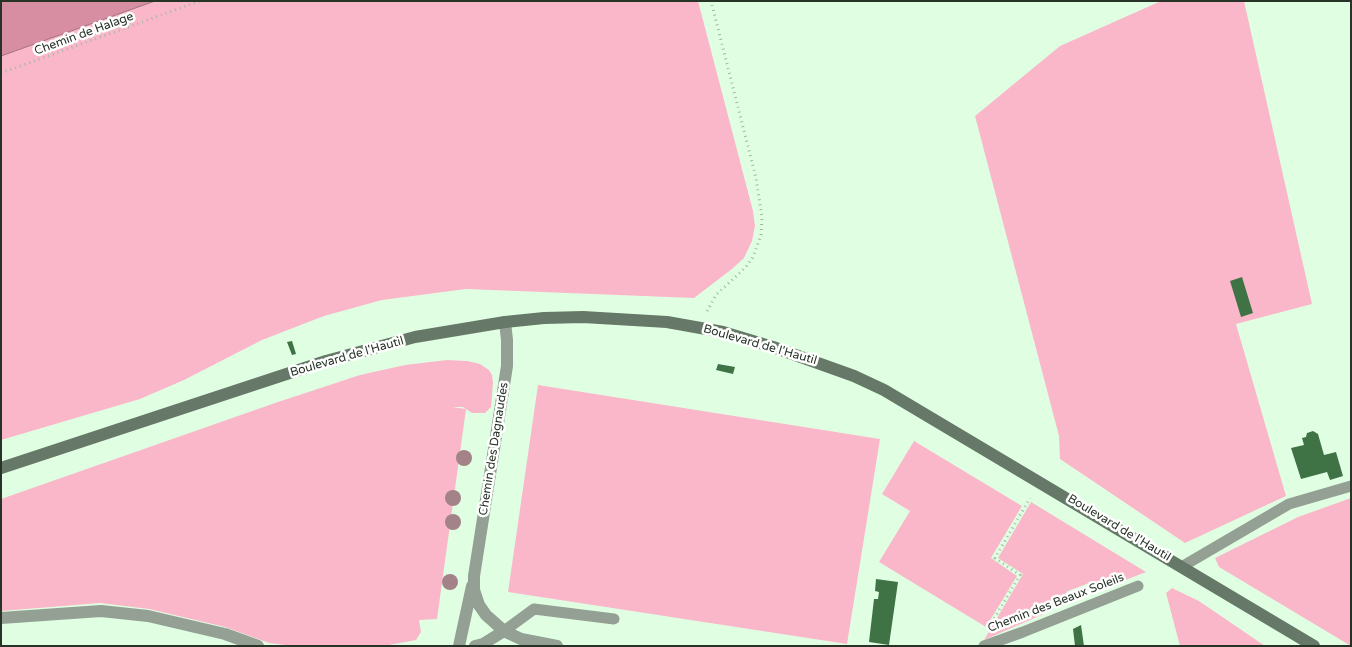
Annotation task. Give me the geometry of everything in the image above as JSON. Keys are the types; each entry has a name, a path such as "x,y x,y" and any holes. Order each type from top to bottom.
{"main road":[{"name":"Boulevard de l'Hautil","path":"1,468 360,351 422,336 505,322 544,318 583,317 667,322 723,332 797,355 854,376 884,390 1183,566 1314,646"}],"street":[{"name":"Chemin des Dagnaudes","path":"460,646 474,576 507,366 505,322"},
{"name":"Chemin des Dagnaudes","path":"474,576 474,590 479,604 486,615 504,630 521,639 557,646"},
{"path":"1,618 101,611 148,616 225,640 258,646"},
{"path":"475,646 483,644 504,630"}],"lane":[{"path":"1183,566 1289,504 1351,486"},
{"name":"Chemin des Beaux Soleils","path":"984,646 1138,586"},
{"path":"504,630 534,609 614,619"}],"path":[{"name":"Chemin de Halage","path":"1,73 200,1"},
{"path":"702,328 708,310 716,295 753,257 761,235 762,217 756,178 711,1"},
{"path":"987,630 1020,575 995,558 1031,497"}],"shaded area":[{"path":"1,1 155,1 1,56"},
{"path":"155,1 698,1 753,211 755,226 752,241 744,258 694,298 466,289 382,300 324,316 262,340 184,380 140,399 1,440 1,56"},
{"path":"1161,1 1244,1 1312,304 1236,324 1286,496 1185,543 1060,459 1059,436 975,116 1060,46"},
{"path":"447,360 480,364 489,370 493,382 491,407 485,413 472,413 466,409 437,619 419,620 421,632 416,640 384,646 285,645 269,643 225,627 149,609 100,603 1,611 1,499 360,375 405,365"},
{"path":"538,385 880,439 847,644 508,592"},
{"path":"914,441 1022,506 991,558 1017,576 986,627 879,562 910,511 882,494"},
{"path":"1351,498 1351,646 1219,567 1215,558 1298,517"},
{"path":"1031,502 1146,572 1108,587 1092,582 1068,591 1046,613 984,640 1023,574 998,558"},
{"path":"1172,588 1199,601 1265,646 1180,646 1166,593"}],"building":[{"path":"1242,277 1253,313 1241,317 1230,281"},
{"path":"292,341 296,354 292,355 287,342"},
{"path":"718,364 735,367 733,374 716,370"},
{"path":"1313,431 1318,434 1324,455 1336,452 1343,476 1330,480 1327,472 1301,479 1291,448 1304,445 1302,438 1306,437 1307,433"},
{"path":"876,579 898,582 889,645 869,642 874,599 878,599 879,592 875,591"},
{"path":"1081,625 1084,646 1075,646 1073,629"}]}
